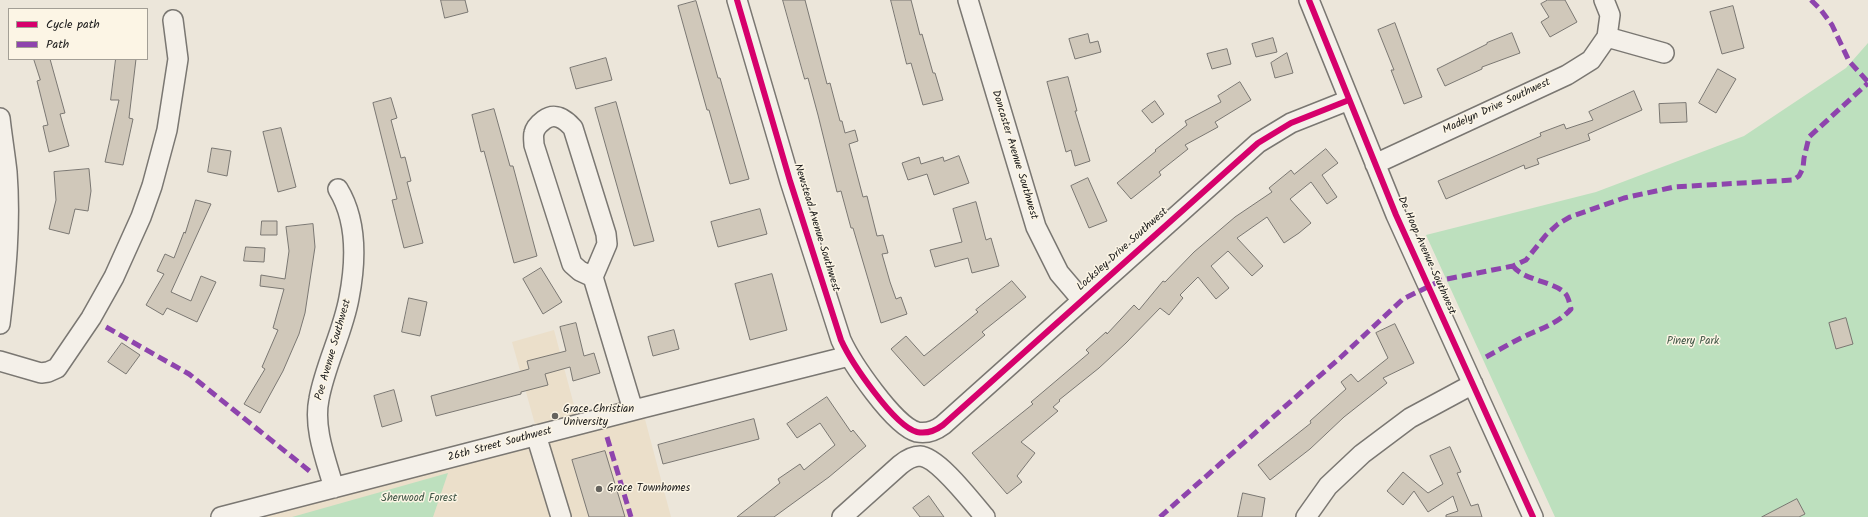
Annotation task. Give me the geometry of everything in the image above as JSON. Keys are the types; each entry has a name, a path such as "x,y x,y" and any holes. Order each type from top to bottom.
{"street":[{"name":"Newstead Avenue Southwest","path":"737,0 790,181 833,315 849,356 900,422 912,430 923,433"},
{"name":"Doncaster Avenue Southwest","path":"968,0 1036,227 1059,272 1082,300"},
{"name":"De Hoop Avenue Southwest","path":"1308,0 1396,215 1533,517"},
{"path":"1604,0 1610,15 1608,37 1664,53"},
{"path":"0,361 41,373 54,370 61,364 114,277 141,217 160,160 167,130 178,58 173,20"},
{"name":"Madelyn Drive Southwest","path":"1375,164 1567,75 1591,60 1608,37"},
{"name":"Locksley Drive Southwest","path":"923,433 932,431 943,425 1258,143 1291,123 1349,100"},
{"path":"593,277 580,271 572,264 534,145 534,133 540,123 549,116 560,117 573,128 606,234 607,244 593,277 633,410"},
{"path":"0,118 7,173 8,229 5,283 0,324"},
{"name":"Poe Avenue Southwest","path":"334,488 318,424 318,400 350,298 354,248 352,221 345,200 338,189"},
{"name":"26th Street Southwest","path":"221,517 633,410 849,356"},
{"path":"1306,517 1328,486 1362,454 1410,418 1473,384"},
{"path":"536,435 560,517"},
{"path":"842,517 900,465 910,458 920,456 936,462 985,517"}],"shaded area":[{"name":"Grace Christian University","path":"554,330 579,424 642,408 671,517 221,517 538,435 512,342"}],"green space":[{"name":"Pinery Park","path":"1868,43 1868,517 1555,517 1426,235 1596,192 1744,136 1846,68"},
{"name":"Sherwood Forest","path":"448,473 433,517 292,517"}],"building":[{"path":"441,0 465,0 468,12 445,18"},
{"path":"783,0 805,0 827,84 830,83 840,121 842,121 845,133 855,130 858,141 849,144 863,197 867,196 877,236 883,235 888,253 882,254 890,282 896,299 901,297 907,314 881,323 841,191 837,192 808,78 805,79"},
{"path":"891,0 911,0 920,35 922,34 933,73 935,73 943,100 923,105 911,63 907,64"},
{"path":"1548,0 1565,0 1577,22 1550,37 1541,22 1549,17 1541,4"},
{"path":"696,1 749,179 730,184 709,110 707,110 678,6"},
{"path":"1733,6 1744,48 1722,54 1710,12"},
{"path":"1395,23 1422,97 1404,104 1391,70 1394,70 1378,30"},
{"path":"1512,33 1520,53 1482,67 1482,69 1445,86 1437,69 1487,43"},
{"path":"1088,34 1090,43 1098,41 1101,52 1075,59 1069,39"},
{"path":"1273,38 1277,52 1256,57 1252,44"},
{"path":"1227,49 1231,64 1212,69 1207,54"},
{"path":"1287,53 1293,73 1275,78 1271,63"},
{"path":"606,58 612,80 576,89 570,68"},
{"path":"34,60 50,60 65,113 60,114 69,146 49,152 43,126 48,125 37,81 40,80"},
{"path":"116,60 136,60 129,118 133,119 123,165 105,162 119,100 111,100"},
{"path":"1718,69 1736,79 1716,113 1699,103"},
{"path":"1068,77 1077,111 1075,111 1090,161 1075,166 1071,150 1066,152 1047,82"},
{"path":"1240,82 1251,100 1215,122 1218,127 1185,145 1188,149 1159,172 1161,175 1131,199 1117,183 1187,125 1185,121 1221,102 1218,96"},
{"path":"1634,91 1642,110 1588,134 1590,140 1537,159 1539,164 1525,169 1524,165 1446,199 1438,181 1541,136 1540,133 1564,124 1566,129 1593,120 1589,112"},
{"path":"391,98 397,118 391,120 401,158 405,157 411,181 407,182 423,243 404,248 392,200 397,199 373,103"},
{"path":"1155,101 1164,114 1152,123 1142,111"},
{"path":"616,102 654,241 634,246 595,108"},
{"path":"1686,103 1687,122 1660,123 1659,104"},
{"path":"494,109 510,166 513,166 537,256 514,263 484,151 481,152 472,115"},
{"path":"281,128 296,187 278,192 263,132"},
{"path":"212,148 231,151 227,176 208,172"},
{"path":"1326,149 1338,163 1322,175 1337,197 1327,204 1311,182 1290,199 1311,223 1299,233 1284,243 1267,217 1237,238 1263,266 1252,276 1228,251 1211,266 1229,288 1216,299 1198,277 1180,295 1183,298 1169,315 1160,308 1099,368 1059,400 1060,401 1053,407 1058,411 1021,442 1035,453 1017,476 1022,482 1007,494 972,453 1033,404 1031,402 1089,353 1086,350 1106,332 1107,334 1134,305 1139,310 1163,281 1165,282 1194,252 1235,217 1272,192 1269,188 1291,170 1294,174"},
{"path":"959,156 969,183 934,195 927,174 908,180 902,163 919,157 921,164 943,157 944,161"},
{"path":"89,169 91,191 88,211 75,209 69,234 49,229 56,200 54,172"},
{"path":"1088,178 1107,221 1089,228 1071,186"},
{"path":"196,200 211,204 171,292 191,301 201,276 216,282 197,322 167,308 163,315 146,305 164,274 157,271 165,254 174,258 184,232 185,233"},
{"path":"976,202 986,240 991,238 999,266 972,273 968,258 935,267 930,250 962,242 953,209"},
{"path":"760,209 767,234 718,247 711,222"},
{"path":"262,221 277,221 277,235 261,235"},
{"path":"313,224 315,247 305,313 299,334 283,371 260,413 244,404 265,369 262,367 278,330 273,328 284,289 260,286 261,275 285,279 289,251 286,227"},
{"path":"246,247 265,248 264,262 244,261"},
{"path":"541,268 562,302 543,314 523,279"},
{"path":"772,274 787,330 750,340 735,284"},
{"path":"1012,281 1026,297 982,332 985,335 924,386 891,349 906,336 924,356 978,312 976,310"},
{"path":"409,298 427,302 420,336 402,332"},
{"path":"1846,318 1853,344 1836,349 1829,323"},
{"path":"576,323 584,356 594,353 600,373 573,381 570,367 545,374 548,385 521,392 521,394 436,416 431,396 529,369 527,361 566,351 560,327"},
{"path":"1395,324 1414,363 1383,378 1387,383 1344,417 1310,449 1270,480 1258,465 1311,423 1310,421 1346,389 1341,382 1351,374 1358,382 1388,358 1376,333"},
{"path":"674,330 679,349 653,356 648,337"},
{"path":"122,343 140,355 126,374 108,362"},
{"path":"394,390 402,421 382,427 374,396"},
{"path":"827,397 851,432 853,430 866,446 829,477 774,517 737,517 780,483 778,479 800,464 804,470 835,445 820,423 797,438 787,424"},
{"path":"754,419 759,439 663,464 658,445"},
{"path":"1450,447 1461,472 1457,473 1471,506 1478,504 1482,517 1446,517 1446,515 1458,511 1453,496 1428,512 1414,491 1403,505 1387,491 1403,472 1428,493 1443,484 1430,456"},
{"name":"Grace Townhomes","path":"605,451 625,517 589,517 572,460"},
{"path":"1243,493 1265,498 1262,517 1238,517"},
{"path":"929,496 944,517 920,517 913,508"},
{"path":"1797,499 1805,514 1799,517 1762,517"}],"marked path":[{"path":"1811,0 1821,10 1832,25 1849,61 1868,82"},
{"path":"1160,517 1341,357 1403,299 1442,280 1513,266 1526,260 1546,235 1558,224 1570,217 1624,198 1674,187 1793,180 1799,176 1803,168 1809,137 1868,83"},
{"path":"1486,357 1521,338 1548,326 1560,319 1571,309 1568,298 1563,291 1525,275 1513,266"},
{"path":"106,327 189,374 312,473"},
{"path":"607,437 631,517"}],"cycle path":[{"path":"737,0 790,181 841,340 863,377 885,406 908,427 917,432 931,432 943,425 1258,143 1291,123 1349,100"},
{"path":"1309,0 1396,215 1533,517"}],"place":[{"name":"Grace Christian University","path":"555,416"},
{"name":"Grace Townhomes","path":"599,489"}]}
